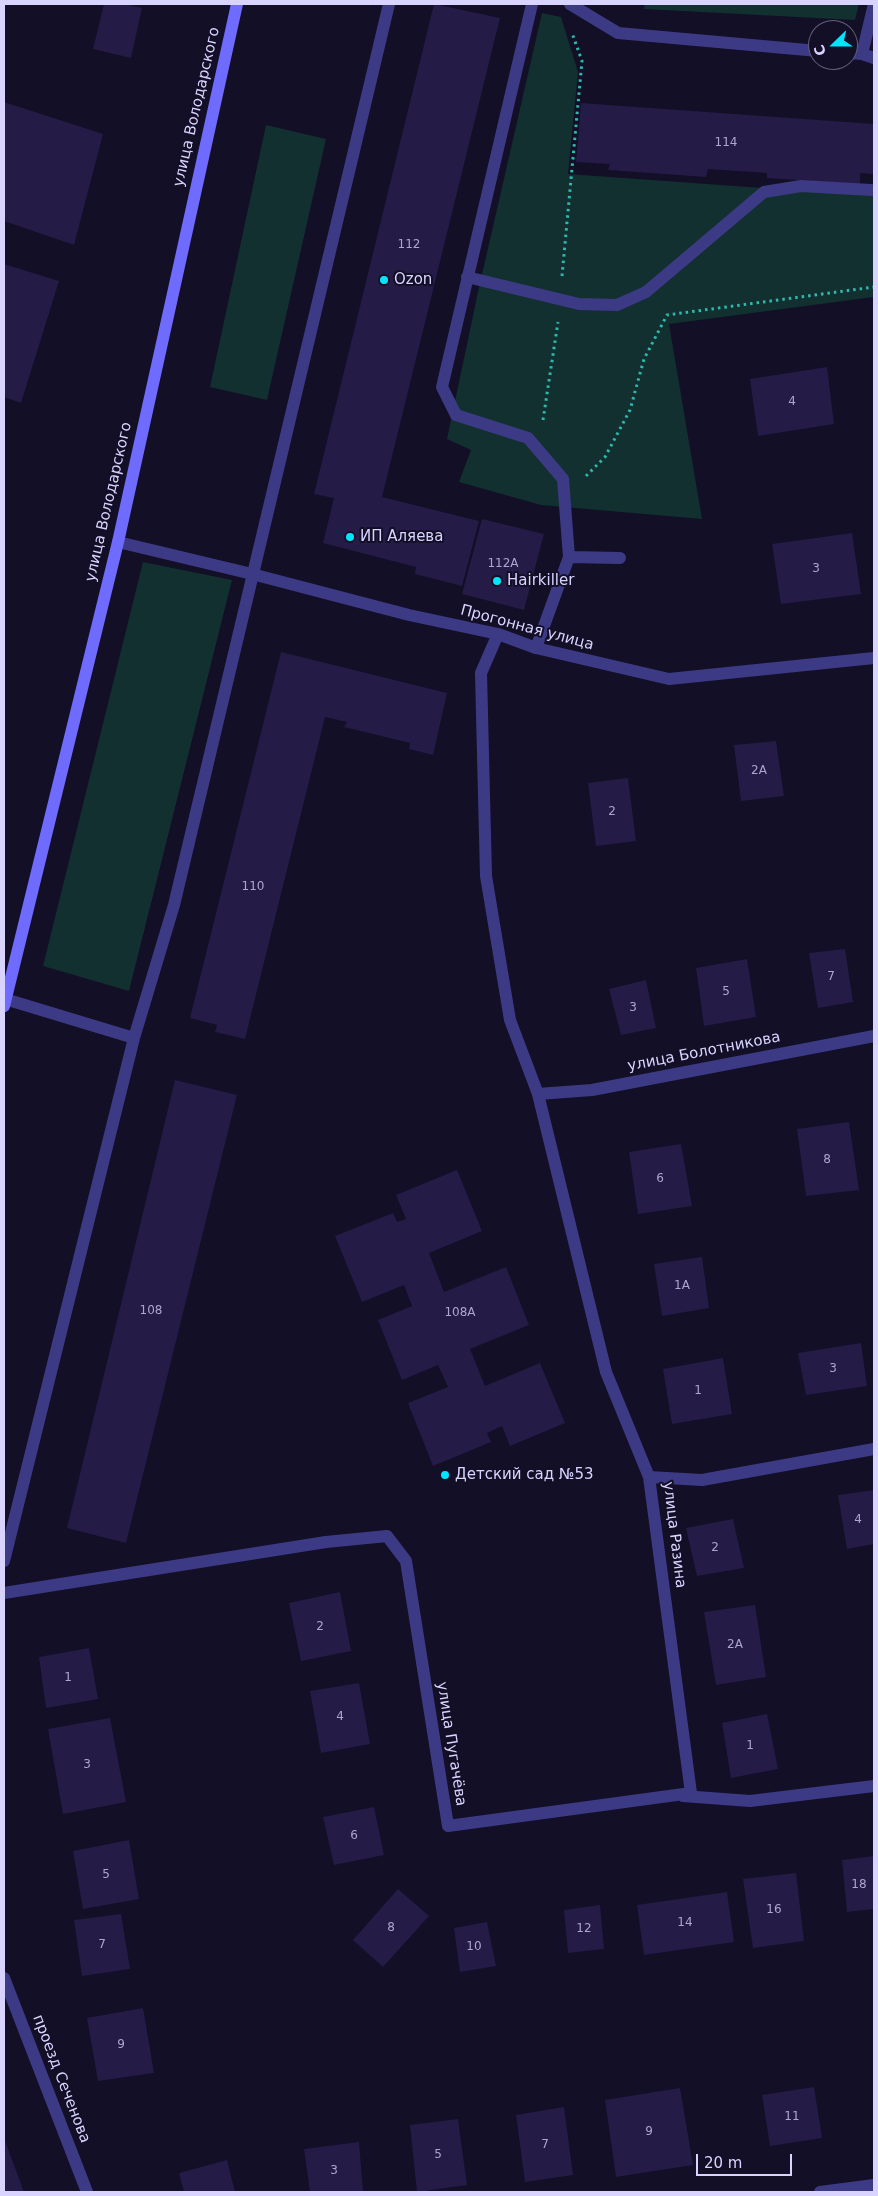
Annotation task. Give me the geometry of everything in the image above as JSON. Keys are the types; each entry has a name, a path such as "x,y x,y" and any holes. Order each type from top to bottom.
{"main road":[{"name":"улица Володарского","path":"5,1002 118,542 237,4"}],"street":[{"path":"4,1561 134,1038 174,904 388,4"},
{"path":"532,4 442,387 456,415 528,438 563,479 569,557 536,648"},
{"path":"570,4 618,33 808,50"},
{"path":"868,56 874,4"},
{"path":"467,277 578,304 616,305 646,292 764,192 801,186 871,190"},
{"name":"Прогонная улица","path":"118,542 252,574 409,616 498,634 536,648 668,679 874,658"},
{"path":"569,557 620,558"},
{"path":"498,634 481,673 486,876 510,1020 538,1094 606,1372 649,1477"},
{"path":"5,1002 134,1038"},
{"name":"улица Болотникова","path":"538,1094 592,1090 874,1036"},
{"name":"улица Разина","path":"691,1792 649,1477 702,1480 874,1449"},
{"name":"улица Пугачёва","path":"4,1593 326,1542 387,1536 406,1561 448,1826 691,1792"},
{"name":"улица Пугачёва","path":"675,1795 750,1801 874,1786"},
{"name":"проезд Сеченова","path":"4,1978 87,2192"},
{"path":"820,2192 874,2185"}],"path":[{"path":"538,450 561,300 564,239 582,61 570,28"},
{"path":"563,479 587,476 605,456 630,410 644,359 667,315 874,287"}],"green space":[{"path":"645,4 859,4 855,20 644,9"},
{"path":"542,13 561,17 578,72 568,174 874,196 874,297 669,324 702,519 541,505 459,482 471,450 447,439 478,292"},
{"path":"266,125 326,139 267,400 210,387"},
{"path":"143,562 232,580 129,991 43,966"}],"building":[{"path":"104,4 124,4 142,8 131,58 93,49"},
{"path":"434,4 500,18 382,497 479,521 462,586 415,574 416,567 323,543 334,498 314,494"},
{"path":"4,102 103,134 74,245 4,221"},
{"path":"581,103 874,124 874,174 860,173 860,184 767,178 767,173 708,169 706,177 608,170 610,164 576,162"},
{"path":"4,264 59,281 21,403 4,397"},
{"path":"827,367 834,424 758,436 750,379"},
{"path":"482,519 544,534 524,610 462,594"},
{"path":"852,533 861,594 781,604 772,544"},
{"path":"281,652 447,693 433,755 409,749 410,743 344,727 347,722 325,717 245,1039 215,1032 217,1025 190,1018"},
{"path":"776,741 784,796 741,801 734,745"},
{"path":"628,778 636,841 596,846 588,783"},
{"path":"845,949 853,1002 818,1008 809,953"},
{"path":"747,959 756,1017 704,1026 696,968"},
{"path":"646,980 656,1028 621,1035 609,989"},
{"path":"175,1080 237,1095 126,1543 67,1528"},
{"path":"849,1122 859,1190 806,1196 797,1129"},
{"path":"681,1144 692,1206 638,1214 629,1152"},
{"path":"457,1170 482,1231 429,1253 444,1292 506,1267 529,1325 470,1349 485,1386 540,1363 565,1423 510,1446 502,1426 487,1433 491,1442 433,1466 408,1403 448,1387 438,1365 402,1380 378,1320 412,1306 404,1285 362,1302 335,1236 393,1213 397,1222 406,1219 396,1195"},
{"path":"702,1257 709,1308 662,1316 654,1264"},
{"path":"861,1343 867,1386 806,1395 798,1353"},
{"path":"723,1358 732,1414 672,1424 663,1369"},
{"path":"874,1490 874,1544 847,1549 838,1495"},
{"path":"733,1519 744,1568 697,1576 686,1528"},
{"path":"340,1592 351,1651 301,1661 289,1603"},
{"path":"755,1605 766,1677 716,1685 704,1612"},
{"path":"89,1648 98,1699 46,1708 39,1657"},
{"path":"359,1683 370,1744 321,1753 310,1691"},
{"path":"767,1714 778,1769 731,1778 722,1723"},
{"path":"110,1718 126,1802 63,1814 48,1729"},
{"path":"374,1807 384,1855 334,1865 323,1817"},
{"path":"129,1840 139,1899 83,1909 73,1851"},
{"path":"874,1856 874,1909 847,1912 842,1860"},
{"path":"796,1873 804,1941 753,1948 743,1879"},
{"path":"398,1889 429,1916 383,1967 353,1940"},
{"path":"727,1892 734,1942 644,1955 637,1905"},
{"path":"600,1905 604,1949 568,1953 564,1910"},
{"path":"121,1914 130,1969 82,1976 74,1920"},
{"path":"487,1922 496,1966 460,1972 454,1928"},
{"path":"143,2008 154,2073 98,2081 87,2018"},
{"path":"814,2087 822,2138 770,2146 762,2095"},
{"path":"680,2088 693,2165 616,2177 605,2100"},
{"path":"564,2107 573,2175 525,2182 516,2115"},
{"path":"458,2119 467,2185 417,2192 410,2125"},
{"path":"4,2138 24,2192 4,2192"},
{"path":"359,2142 363,2192 310,2192 304,2149"},
{"path":"227,2160 235,2192 184,2192 179,2173"}],"place":[{"name":"Ozon","path":"384,280"},
{"name":"ИП Аляева","path":"350,537"},
{"name":"Hairkiller","path":"497,581"},
{"name":"Детский сад №53","path":"445,1475"}]}
